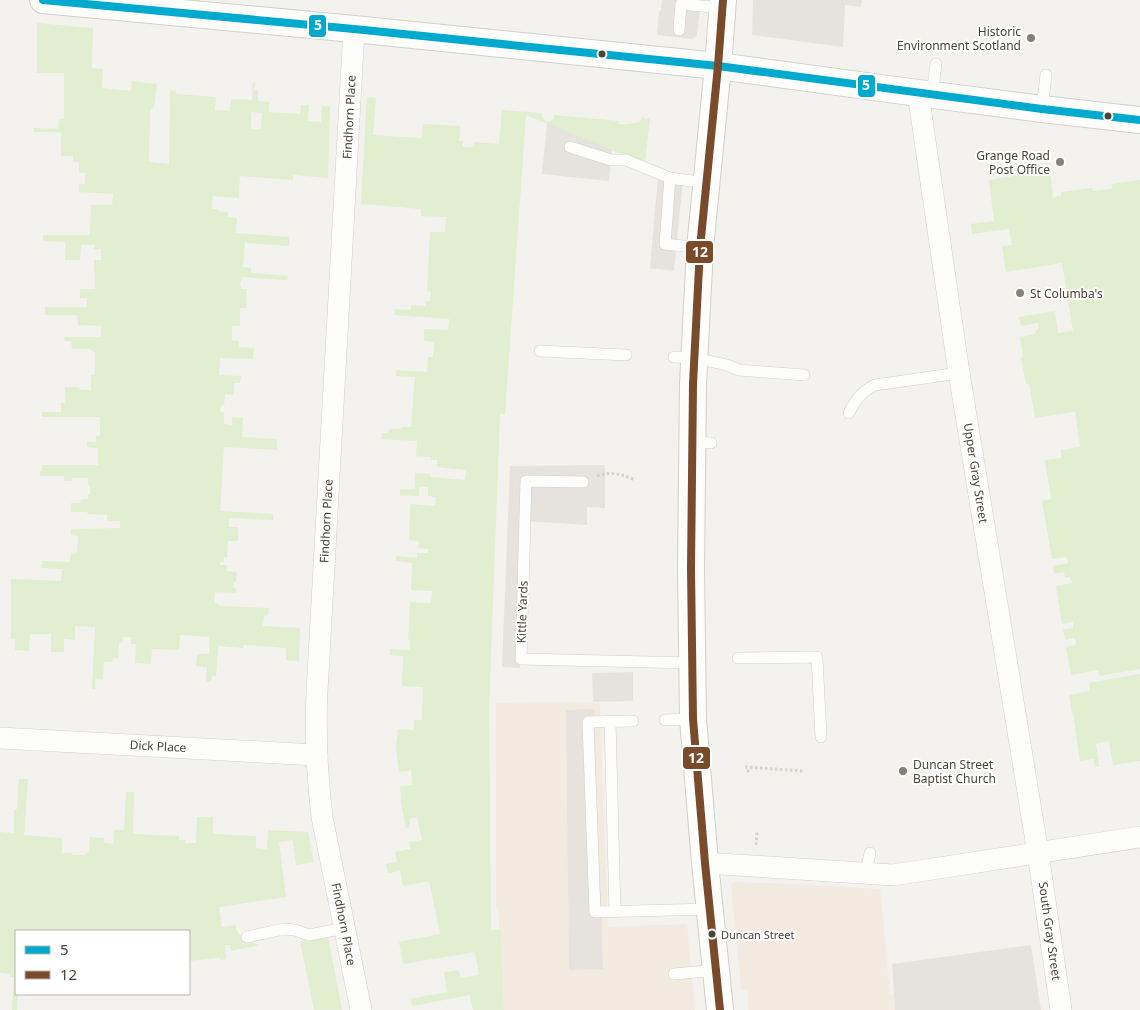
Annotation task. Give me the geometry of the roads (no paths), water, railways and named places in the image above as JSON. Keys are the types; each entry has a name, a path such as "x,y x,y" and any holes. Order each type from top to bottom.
{"street":[{"path":"43,0 718,66 1042,109 1140,120"},
{"path":"720,1010 693,718 695,659 691,569 702,443 684,357 700,248 723,4"},
{"name":"Findhorn Place","path":"354,29 317,692 317,755 322,817 361,1010"},
{"name":"Upper Gray Street","path":"925,94 959,373 1038,852"},
{"name":"Dick Place","path":"0,738 317,755"},
{"path":"705,863 856,869 893,876 1140,837"},
{"name":"South Gray Street","path":"1038,852 1062,1010"}],"lane":[{"path":"679,30 681,4 723,4"},
{"path":"925,94 936,64"},
{"path":"1042,109 1046,75"},
{"path":"570,147 611,160 626,160 670,178 706,183"},
{"path":"670,178 665,244 700,248"},
{"path":"540,350 626,355"},
{"path":"684,357 727,365 739,370 804,376"},
{"path":"850,413 852,406 860,395 875,385 959,373"},
{"name":"Kittle Yards","path":"583,482 526,481 521,658 695,659"},
{"path":"738,658 817,657 822,737"},
{"path":"665,720 693,718"},
{"path":"610,721 615,912"},
{"path":"633,721 588,722 594,912 710,908"},
{"path":"247,937 284,929 295,930 309,935 345,928"},
{"path":"674,974 717,970"}],"place":[{"name":"Historic Environment Scotland","path":"1031,38"},
{"name":"Grange Road Post Office","path":"1060,162"},
{"name":"St Columba's","path":"1020,293"},
{"name":"Duncan Street Baptist Church","path":"903,771"},
{"name":"Duncan Street","path":"712,934"}]}
